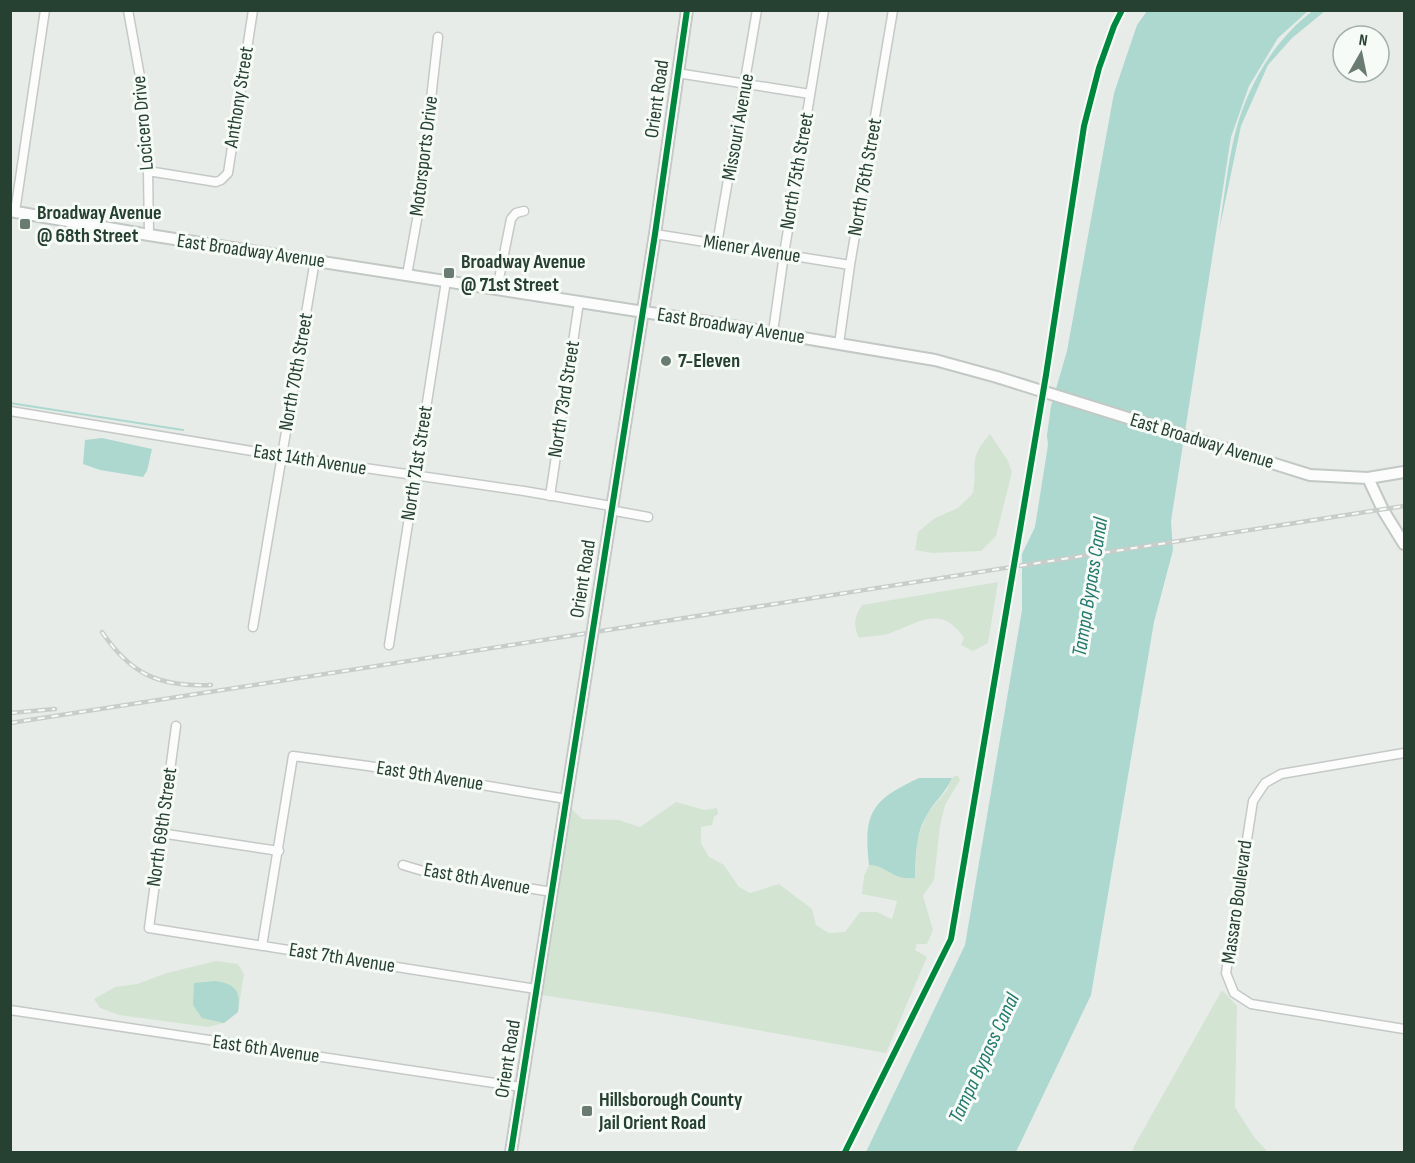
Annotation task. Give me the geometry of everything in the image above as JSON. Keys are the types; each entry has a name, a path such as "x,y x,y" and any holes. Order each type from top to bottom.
{"main road":[{"name":"Orient Road","path":"511,1152 610,508 655,234 687,10"},
{"name":"East Broadway Avenue","path":"13,211 149,236 773,332 935,360 1310,475 1368,478 1404,472"},
{"path":"1368,478 1383,510 1404,544"}],"street":[{"path":"13,211 45,10"},
{"name":"Locicero Drive","path":"128,10 141,82 148,171 149,236"},
{"name":"Anthony Street","path":"148,171 216,182 228,174 253,10"},
{"name":"Missouri Avenue","path":"717,244 746,84 756,10"},
{"name":"North 75th Street","path":"773,332 824,10"},
{"name":"North 76th Street","path":"839,344 893,10"},
{"name":"Motorsports Drive","path":"407,275 418,214 438,37"},
{"path":"677,73 810,94"},
{"path":"496,289 511,219 516,213 524,211"},
{"name":"Miener Avenue","path":"655,234 850,265"},
{"name":"North 70th Street","path":"253,627 315,260"},
{"name":"North 71st Street","path":"389,645 446,281"},
{"name":"North 73rd Street","path":"550,496 579,302"},
{"name":"East 14th Avenue","path":"10,411 415,477 550,496 648,517"},
{"name":"North 69th Street","path":"149,928 176,726"},
{"name":"Massaro Boulevard","path":"1404,753 1281,774 1265,783 1252,801 1226,973 1234,993 1251,1004 1404,1029"},
{"name":"East 9th Avenue","path":"279,851 293,756 566,799"},
{"path":"160,833 279,851 262,946"},
{"name":"East 8th Avenue","path":"403,865 423,871 552,892"},
{"name":"East 7th Avenue","path":"149,928 536,989"},
{"name":"East 6th Avenue","path":"10,1010 521,1087"}],"green space":[{"path":"990,434 1008,461 1012,472 996,536 981,551 932,553 915,550 918,532 935,518 958,508 973,493 976,456"},
{"path":"998,582 988,643 973,651 961,645 964,638 955,627 946,621 937,619 928,619 885,635 859,638 857,633 855,621 862,605"},
{"path":"955,776 958,776 960,780 945,805 940,826 934,880 923,896 933,930 927,944 917,944 915,950 927,957 886,1053 667,1014 541,995 570,807 582,819 619,820 640,827 676,802 704,810 717,808 718,814 714,817 712,825 701,827 701,843 709,857 724,865 739,887 750,893 779,884 812,909 816,925 829,933 845,932 860,912 877,912 892,919 897,901 862,894 864,876 869,865 901,877 915,878 917,840 927,814 947,790"},
{"path":"216,961 238,964 244,974 238,1012 224,1023 208,1027 119,1015 100,1008 94,999 115,987 137,984 167,973"},
{"path":"1222,990 1237,1006 1235,1107 1254,1137 1268,1152 1134,1152 1133,1148"}],"water":[{"path":"1314,10 1325,11 1292,38 1268,65 1241,126 1219,231 1227,172 1245,102 1253,84 1274,51 1299,22"},
{"name":"Tampa Bypass Canal","path":"1147,11 1308,11 1278,38 1249,86 1231,137 1171,521 1173,550 1154,622 1091,995 1016,1152 866,1152 965,945 1022,610 1022,554 1035,527 1048,445 1051,406 1067,351 1114,93 1137,25"},
{"path":"102,438 152,449 147,471 143,477 100,470 83,464 85,440"},
{"path":"919,778 952,778 924,821 917,845 915,878 907,878 869,865 868,832 874,810 881,801"},
{"path":"215,981 228,984 238,994 238,1012 224,1023 202,1018 193,1005 194,983"}],"waterway":[{"path":"10,403 183,430"}],"railway":[{"path":"10,723 1404,506"},
{"path":"102,632 124,659 148,675 177,684 211,685"},
{"path":"10,713 55,709"}],"cycle path":[{"path":"511,1152 655,234 687,10"},
{"path":"845,1152 951,939 1046,375 1084,126 1099,68 1122,10"}],"place":[{"name":"Broadway Avenue @ 68th Street","path":"25,224"},
{"name":"Broadway Avenue @ 71st Street","path":"449,273"},
{"name":"7-Eleven","path":"666,361"},
{"name":"Hillsborough County Jail Orient Road","path":"587,1111"}]}
